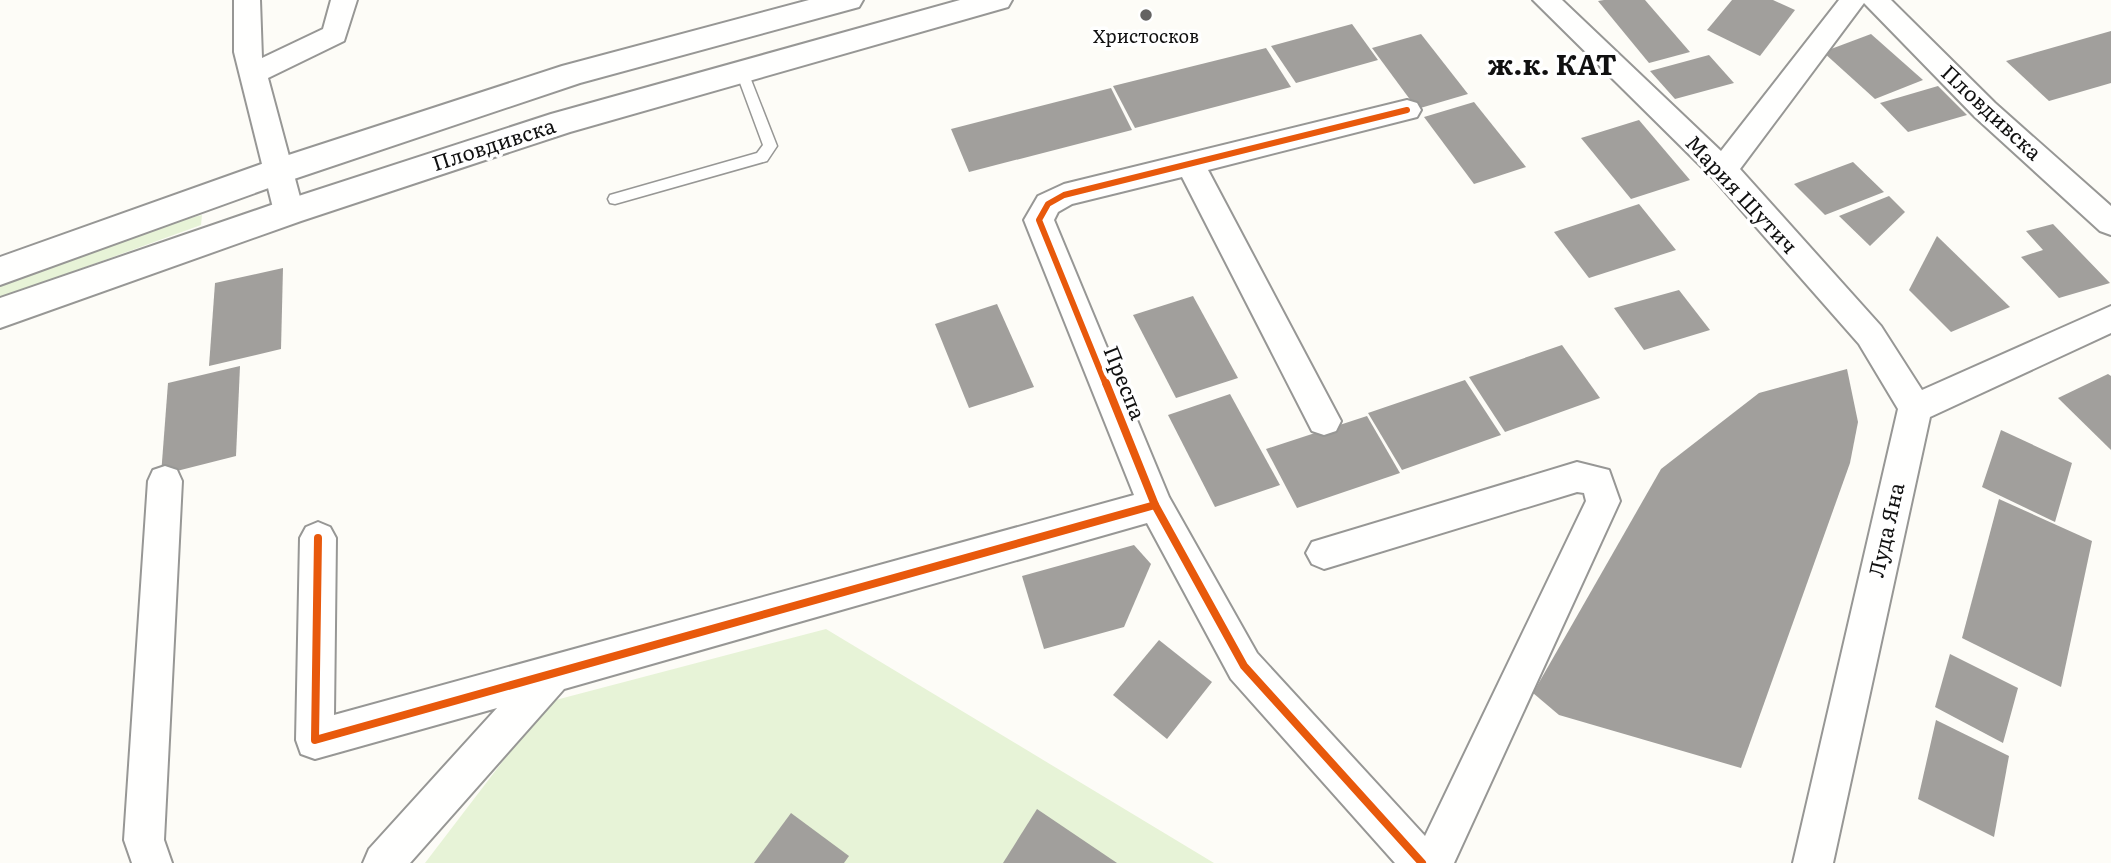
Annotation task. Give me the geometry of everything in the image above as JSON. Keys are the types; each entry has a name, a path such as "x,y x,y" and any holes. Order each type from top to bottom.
{"street":[{"path":"247,0 247,52 289,212"},
{"path":"254,73 335,34 344,0"},
{"name":"Пловдивска","path":"0,271 279,172 573,74 848,0"},
{"name":"Пловдивска","path":"0,313 289,212 563,122 997,0"},
{"name":"Мария Шутич","path":"1546,0 1723,170 1870,335 1915,408"},
{"path":"1723,170 1853,0"},
{"name":"Пловдивска","path":"1875,0 1985,110 2111,223"},
{"name":"Преспа","path":"1407,110 1064,195 1048,204 1039,220 1155,505 1244,666 1422,863"},
{"path":"1190,164 1324,421"},
{"path":"1915,408 2111,319"},
{"name":"Луда Яна","path":"1813,863 1915,408"},
{"path":"1324,553 1577,477 1597,481 1603,501 1433,863"},
{"path":"152,863 144,840 165,481"},
{"path":"318,538 315,740 1155,505"},
{"path":"383,863 551,675"}],"lane":[{"path":"615,199 762,157 769,152 770,146 742,72"}],"green space":[{"path":"202,215 201,225 0,298 0,285 166,224"},
{"path":"826,629 1214,863 425,863 548,702"}],"building":[{"path":"1645,0 1690,52 1649,63 1598,1"},
{"path":"1732,0 1773,0 1795,10 1760,56 1707,30"},
{"path":"1352,24 1378,60 1296,83 1271,46"},
{"path":"2111,31 2111,83 2049,101 2006,61"},
{"path":"1421,34 1468,94 1417,109 1372,48"},
{"path":"1871,34 1923,80 1875,99 1823,52"},
{"path":"1266,48 1291,87 1135,128 1113,86"},
{"path":"1709,55 1734,83 1675,99 1650,71"},
{"path":"1938,86 1967,115 1908,132 1880,103"},
{"path":"1111,88 1132,130 969,172 951,129"},
{"path":"1474,102 1526,167 1474,184 1424,117"},
{"path":"1639,120 1690,180 1631,199 1581,138"},
{"path":"1853,162 1884,192 1825,215 1794,184"},
{"path":"1889,196 1905,212 1870,246 1839,216"},
{"path":"1639,204 1676,250 1589,278 1554,232"},
{"path":"2053,224 2110,283 2059,298 2021,257 2043,250 2026,231"},
{"path":"1937,236 2010,307 1951,332 1909,290"},
{"path":"283,268 281,349 209,366 215,283"},
{"path":"1679,290 1710,330 1644,350 1614,308"},
{"path":"1193,296 1238,378 1176,398 1133,315"},
{"path":"997,304 1034,387 969,408 935,324"},
{"path":"1562,345 1600,398 1505,432 1469,377"},
{"path":"240,366 236,456 161,475 168,383"},
{"path":"1847,369 1858,422 1850,463 1741,768 1559,715 1533,693 1661,469 1759,393"},
{"path":"2108,374 2111,376 2111,450 2058,398"},
{"path":"1465,380 1501,435 1402,470 1368,413"},
{"path":"1230,394 1280,485 1215,507 1168,415"},
{"path":"1367,416 1400,473 1297,508 1266,449"},
{"path":"2001,430 2072,463 2055,522 1982,487"},
{"path":"1999,499 2092,541 2061,687 1962,638"},
{"path":"1134,545 1151,564 1124,627 1044,649 1022,576"},
{"path":"1159,640 1212,682 1167,739 1113,695"},
{"path":"1950,654 2018,688 2003,743 1935,707"},
{"path":"1936,720 2009,756 1994,837 1918,799"},
{"path":"1037,809 1117,863 1003,863"},
{"path":"791,813 849,856 844,863 754,863"}],"cycle path":[{"path":"1407,110 1064,195 1048,204 1039,220 1155,505 1244,666 1422,863"},
{"path":"318,538 315,740 1155,505"}],"place":[{"name":"Христосков","path":"1146,15"}],"district":[{"name":"ж.к. КАТ","path":"1552,65"}]}
